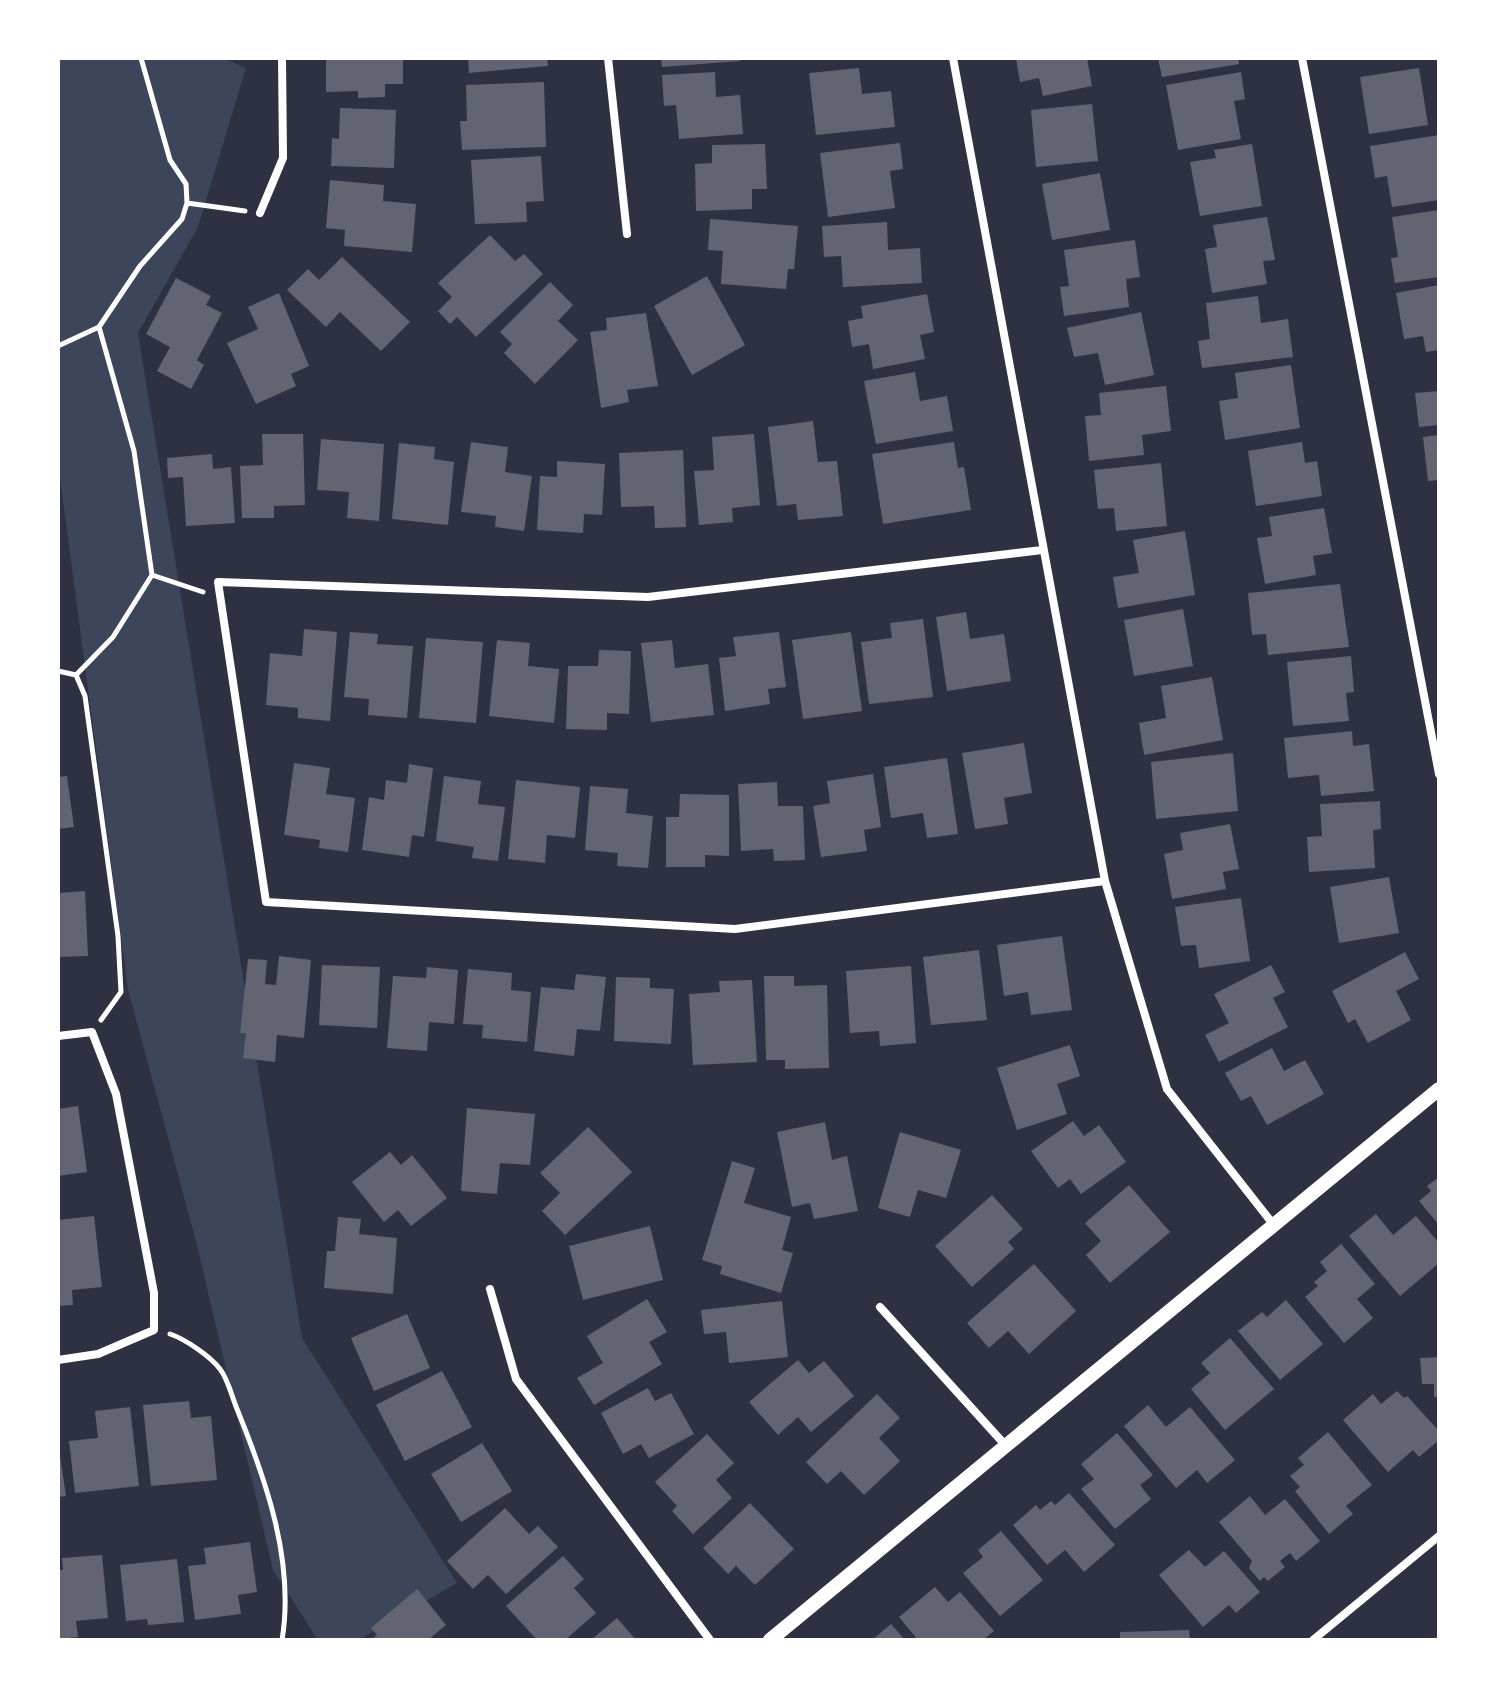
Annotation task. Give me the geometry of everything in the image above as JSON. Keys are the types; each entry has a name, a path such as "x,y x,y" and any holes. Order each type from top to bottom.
{"street":[{"path":"260,213 283,158 282,58"},
{"path":"608,58 627,234"},
{"path":"953,58 1105,881 1167,1089 1273,1224"},
{"path":"1302,58 1439,774"},
{"path":"1042,550 648,597 218,582 266,902 735,929 1105,881"},
{"path":"58,1036 92,1032 116,1094 154,1293 154,1330 98,1354 58,1360"},
{"path":"770,1640 1439,1089"},
{"path":"490,1289 516,1379 710,1640"},
{"path":"880,1307 1007,1447"},
{"path":"1313,1640 1439,1536"}],"path":[{"path":"58,346 99,327 140,266 182,219 187,203 186,184 170,160 141,58"},
{"path":"187,203 260,213"},
{"path":"76,675 113,637 152,575 134,451 99,327"},
{"path":"152,575 220,598"},
{"path":"58,671 76,675"},
{"path":"76,675 85,696 118,936 121,992 92,1032"},
{"path":"154,1330 179,1337 220,1369 249,1437 283,1555 286,1619 282,1640"}],"shaded area":[{"path":"58,58 223,58 246,68 198,227 138,333 302,1338 457,1583 359,1640 318,1640 273,1570 196,1241 128,990 58,463"}],"building":[{"path":"403,58 403,84 385,84 385,97 358,98 358,91 326,92 326,60"},
{"path":"468,58 547,58 548,66 469,73"},
{"path":"661,58 739,58 740,61 662,67"},
{"path":"1016,58 1087,58 1092,86 1043,96 1039,78 1020,82"},
{"path":"1158,58 1238,58 1239,64 1162,77"},
{"path":"859,68 862,94 891,91 895,127 816,135 809,73"},
{"path":"1419,68 1428,125 1369,134 1360,77"},
{"path":"715,72 716,97 740,95 743,134 679,139 676,105 664,106 662,75"},
{"path":"1241,72 1245,99 1234,101 1241,139 1178,150 1166,85"},
{"path":"544,82 546,147 462,150 460,121 467,121 466,85"},
{"path":"1092,104 1098,161 1036,167 1031,110"},
{"path":"340,108 396,110 394,168 331,166 332,138 339,139"},
{"path":"1439,135 1439,200 1392,207 1387,176 1375,178 1370,146"},
{"path":"900,143 903,169 890,171 895,208 828,217 820,153"},
{"path":"765,144 767,189 752,189 752,209 696,211 695,164 712,163 712,145"},
{"path":"1252,144 1262,206 1200,216 1190,162 1216,158 1214,150"},
{"path":"541,156 544,201 526,202 527,222 475,224 471,160"},
{"path":"1100,173 1110,230 1052,240 1042,184"},
{"path":"330,180 384,185 383,201 416,204 412,252 344,246 345,230 326,228"},
{"path":"1439,210 1439,277 1395,283 1391,258 1398,257 1392,217"},
{"path":"1267,217 1275,260 1263,261 1267,284 1212,293 1205,249 1217,247 1213,225"},
{"path":"710,219 798,226 794,269 788,269 786,289 721,284 723,251 708,250"},
{"path":"887,222 888,250 920,248 922,283 843,287 841,256 824,257 822,226"},
{"path":"490,235 515,261 524,254 543,274 476,337 457,317 450,324 438,311 452,297 438,283"},
{"path":"1135,240 1140,277 1126,279 1129,307 1064,316 1060,287 1069,286 1064,250"},
{"path":"342,257 410,322 381,351 340,312 326,327 287,290 308,269 319,280"},
{"path":"707,276 745,345 692,375 654,306"},
{"path":"176,278 211,296 206,305 222,313 197,360 204,365 191,389 157,371 170,347 146,334"},
{"path":"550,282 573,305 558,321 578,340 535,384 504,353 512,344 500,332"},
{"path":"1439,285 1439,350 1426,352 1423,336 1404,339 1396,293"},
{"path":"279,293 309,366 291,374 296,386 256,404 227,343 258,329 248,307"},
{"path":"927,294 934,332 920,335 925,359 873,369 869,344 852,347 848,321 863,318 861,306"},
{"path":"1258,296 1261,323 1288,319 1293,357 1202,368 1198,341 1210,339 1206,303"},
{"path":"1141,312 1154,375 1105,385 1098,353 1074,357 1067,328"},
{"path":"646,313 658,386 627,390 629,402 601,408 590,332 607,330 606,318"},
{"path":"1291,365 1300,428 1225,440 1219,401 1238,398 1235,373"},
{"path":"915,372 920,401 947,396 953,431 876,444 864,381"},
{"path":"1166,386 1171,431 1142,435 1144,455 1089,461 1085,416 1101,415 1099,393"},
{"path":"1439,391 1439,425 1419,427 1415,393"},
{"path":"813,421 818,462 837,461 843,516 798,520 796,504 777,506 768,427"},
{"path":"262,434 303,434 305,505 274,506 274,518 242,518 240,466 263,465"},
{"path":"754,434 760,505 732,508 733,522 699,525 694,471 714,470 712,437"},
{"path":"1439,435 1439,480 1428,481 1423,437"},
{"path":"321,439 384,444 379,521 347,518 349,492 317,490"},
{"path":"471,442 508,447 505,472 532,476 524,531 495,527 496,516 461,512"},
{"path":"954,442 958,468 964,467 971,510 883,524 872,454"},
{"path":"1302,442 1305,463 1317,461 1322,496 1256,506 1248,451"},
{"path":"399,443 435,447 434,459 454,462 448,525 392,519"},
{"path":"683,450 686,527 655,528 654,506 621,507 619,453"},
{"path":"212,454 213,469 231,467 235,523 186,526 183,477 168,478 167,458"},
{"path":"557,461 605,464 602,515 584,514 583,533 537,530 540,476 557,477"},
{"path":"1161,463 1167,526 1116,531 1114,508 1098,509 1094,470"},
{"path":"1324,508 1332,553 1313,556 1316,575 1265,584 1257,538 1272,536 1269,517"},
{"path":"1185,531 1195,595 1118,608 1113,577 1139,573 1133,540"},
{"path":"1340,584 1349,647 1268,655 1266,634 1252,635 1248,593"},
{"path":"1183,609 1193,666 1134,676 1124,620"},
{"path":"966,612 970,639 1004,634 1011,681 947,691 936,617"},
{"path":"923,619 933,697 869,704 861,642 892,638 890,623"},
{"path":"304,629 337,632 330,721 298,718 298,708 266,705 270,653 302,656"},
{"path":"350,632 378,634 377,644 413,646 407,718 368,715 369,699 344,697"},
{"path":"779,632 786,687 768,689 770,704 725,711 719,658 736,656 733,637"},
{"path":"851,632 862,711 803,719 792,640"},
{"path":"426,638 483,642 476,723 419,718"},
{"path":"497,640 530,643 528,666 559,669 554,723 489,716"},
{"path":"672,640 675,668 708,664 714,715 651,722 641,643"},
{"path":"599,650 631,651 629,714 607,713 607,730 566,729 568,666 598,666"},
{"path":"1351,656 1354,692 1346,693 1349,721 1293,726 1287,662"},
{"path":"1212,677 1223,740 1144,755 1139,723 1166,718 1161,686"},
{"path":"1352,731 1353,746 1369,744 1374,791 1321,796 1319,775 1288,778 1284,738"},
{"path":"1024,743 1032,793 1004,798 1008,824 975,829 962,753"},
{"path":"1233,753 1238,811 1156,819 1151,762"},
{"path":"947,758 958,834 927,838 923,813 891,818 884,767"},
{"path":"294,763 330,768 326,794 355,798 348,852 319,848 320,840 284,835"},
{"path":"409,764 433,768 424,837 412,835 409,857 362,850 369,797 384,800 386,780 407,783"},
{"path":"873,774 881,827 864,830 867,851 821,857 813,806 830,803 827,781"},
{"path":"67,776 74,827 58,829 58,777"},
{"path":"444,776 481,781 478,804 505,807 498,861 472,858 474,847 436,841"},
{"path":"516,780 580,787 575,838 547,835 545,863 508,859"},
{"path":"777,782 778,806 803,806 805,860 774,861 773,849 741,851 738,784"},
{"path":"590,786 628,789 626,813 653,816 648,868 617,866 618,853 585,850"},
{"path":"680,794 729,795 729,856 705,855 705,867 666,867 666,817 679,817"},
{"path":"1380,801 1381,829 1373,830 1375,868 1309,872 1307,837 1322,836 1320,804"},
{"path":"1230,824 1239,869 1223,872 1226,889 1172,899 1164,854 1183,850 1180,833"},
{"path":"1389,877 1399,933 1339,943 1330,887"},
{"path":"85,891 88,956 58,957 58,893"},
{"path":"1241,898 1250,961 1199,968 1196,945 1181,946 1175,907"},
{"path":"1062,936 1072,1010 1031,1015 1028,992 1004,996 997,945"},
{"path":"979,950 987,1020 931,1025 923,957"},
{"path":"1405,952 1419,979 1396,991 1411,1020 1368,1043 1355,1019 1348,1023 1332,991"},
{"path":"279,956 311,960 304,1038 277,1035 275,1062 243,1058 246,1033 240,1033 248,959 267,960 265,984 276,985"},
{"path":"322,965 380,967 377,1028 319,1025"},
{"path":"1271,965 1285,992 1273,998 1288,1027 1219,1062 1205,1035 1229,1023 1214,994"},
{"path":"911,966 916,1043 880,1046 879,1031 850,1033 846,971"},
{"path":"427,967 458,970 454,1024 429,1022 427,1051 387,1048 393,976 426,978"},
{"path":"468,969 512,973 511,990 531,992 527,1042 482,1038 483,1025 463,1024"},
{"path":"576,974 606,977 600,1031 577,1029 574,1056 534,1051 541,987 574,990"},
{"path":"764,976 794,976 794,986 827,985 829,1068 785,1069 785,1060 766,1060"},
{"path":"616,977 650,978 650,988 674,989 671,1044 614,1041"},
{"path":"752,980 757,1062 693,1065 689,994 720,992 719,981"},
{"path":"1070,1045 1080,1076 1057,1084 1067,1114 1017,1130 997,1068"},
{"path":"1272,1048 1284,1071 1305,1060 1324,1094 1267,1125 1251,1096 1241,1101 1225,1073"},
{"path":"78,1106 87,1172 58,1176 58,1109"},
{"path":"467,1108 535,1114 530,1165 500,1163 497,1194 461,1191"},
{"path":"1073,1121 1084,1136 1099,1125 1126,1162 1081,1194 1070,1179 1058,1188 1031,1151"},
{"path":"825,1122 832,1160 847,1156 858,1211 814,1219 810,1203 792,1207 777,1132"},
{"path":"588,1127 632,1172 565,1235 542,1211 560,1193 540,1173"},
{"path":"900,1132 961,1150 946,1198 918,1190 910,1217 878,1208"},
{"path":"390,1152 401,1165 412,1155 447,1198 411,1226 398,1210 384,1222 352,1182"},
{"path":"732,1161 755,1168 744,1203 791,1217 782,1250 793,1253 781,1293 720,1274 722,1266 702,1260"},
{"path":"1439,1177 1439,1225 1419,1201 1431,1191 1427,1186"},
{"path":"1129,1185 1170,1232 1110,1283 1086,1255 1101,1241 1085,1223"},
{"path":"992,1195 1023,1229 1008,1242 1014,1249 972,1287 935,1246"},
{"path":"1376,1214 1393,1235 1416,1216 1439,1243 1439,1263 1400,1296 1349,1236"},
{"path":"94,1216 102,1287 72,1290 73,1305 58,1306 58,1220"},
{"path":"338,1217 361,1219 359,1234 397,1238 393,1294 324,1288 327,1251 335,1251"},
{"path":"650,1226 663,1280 583,1300 569,1246"},
{"path":"1341,1244 1375,1284 1357,1299 1373,1318 1344,1343 1305,1297 1318,1286 1314,1282 1327,1271 1320,1262"},
{"path":"1034,1264 1076,1311 1029,1354 1008,1331 989,1348 967,1323"},
{"path":"647,1299 667,1332 649,1342 662,1364 594,1405 577,1378 603,1363 587,1336"},
{"path":"1286,1300 1323,1344 1280,1380 1238,1331 1262,1312 1267,1317"},
{"path":"782,1301 788,1357 729,1363 726,1332 704,1334 701,1310"},
{"path":"407,1314 430,1368 374,1391 351,1338"},
{"path":"1230,1338 1274,1389 1225,1430 1191,1389 1210,1373 1201,1363"},
{"path":"1439,1357 1439,1397 1434,1397 1434,1384 1422,1384 1420,1358"},
{"path":"798,1360 809,1373 824,1361 854,1396 811,1432 798,1417 778,1435 749,1402"},
{"path":"442,1371 472,1427 405,1461 376,1405"},
{"path":"648,1388 655,1401 671,1393 694,1434 649,1458 641,1444 623,1454 601,1413"},
{"path":"1397,1391 1404,1398 1407,1396 1439,1431 1439,1440 1419,1457 1413,1450 1388,1472 1343,1420 1373,1394 1381,1404"},
{"path":"877,1394 900,1418 879,1438 900,1461 864,1495 841,1471 827,1484 806,1462"},
{"path":"189,1401 191,1418 211,1416 217,1480 151,1486 143,1405"},
{"path":"1148,1405 1166,1427 1190,1407 1235,1460 1207,1483 1197,1470 1176,1488 1124,1426"},
{"path":"130,1407 139,1486 75,1493 69,1441 98,1438 95,1411"},
{"path":"1328,1432 1372,1485 1346,1506 1353,1514 1329,1534 1295,1491 1300,1487 1290,1476 1304,1465 1298,1458"},
{"path":"1117,1433 1153,1475 1140,1485 1151,1499 1115,1529 1081,1489 1094,1479 1081,1464"},
{"path":"707,1434 734,1463 716,1480 732,1498 693,1534 672,1511 677,1506 655,1482"},
{"path":"58,1443 66,1496 58,1497"},
{"path":"482,1443 512,1491 461,1522 431,1474"},
{"path":"1069,1493 1115,1545 1084,1572 1065,1550 1047,1565 1013,1525 1036,1505 1040,1510 1051,1501 1055,1505"},
{"path":"1250,1496 1265,1515 1285,1499 1320,1541 1296,1561 1290,1553 1280,1561 1285,1567 1268,1581 1264,1577 1260,1581 1249,1568 1252,1561 1219,1522"},
{"path":"750,1503 794,1549 755,1585 736,1566 728,1574 703,1548"},
{"path":"505,1508 529,1534 538,1526 558,1547 506,1594 488,1575 473,1589 447,1561"},
{"path":"1001,1531 1043,1580 1000,1616 963,1573 983,1557 978,1550"},
{"path":"250,1542 257,1592 238,1595 241,1614 195,1620 188,1566 206,1564 204,1548"},
{"path":"1189,1550 1205,1567 1224,1551 1260,1592 1236,1613 1229,1605 1203,1627 1159,1575"},
{"path":"102,1555 108,1618 76,1621 78,1637 58,1639 58,1570 63,1570 62,1558"},
{"path":"563,1556 584,1579 574,1588 596,1613 565,1640 537,1640 506,1606"},
{"path":"177,1559 184,1622 148,1625 147,1619 126,1621 120,1565"},
{"path":"935,1587 948,1602 960,1592 994,1631 983,1640 918,1640 899,1617"},
{"path":"417,1589 446,1625 428,1640 370,1640 377,1635 371,1628"},
{"path":"617,1618 636,1640 591,1640"},
{"path":"891,1624 905,1640 872,1640"},
{"path":"1189,1630 1190,1640 1120,1640 1120,1632"}]}
